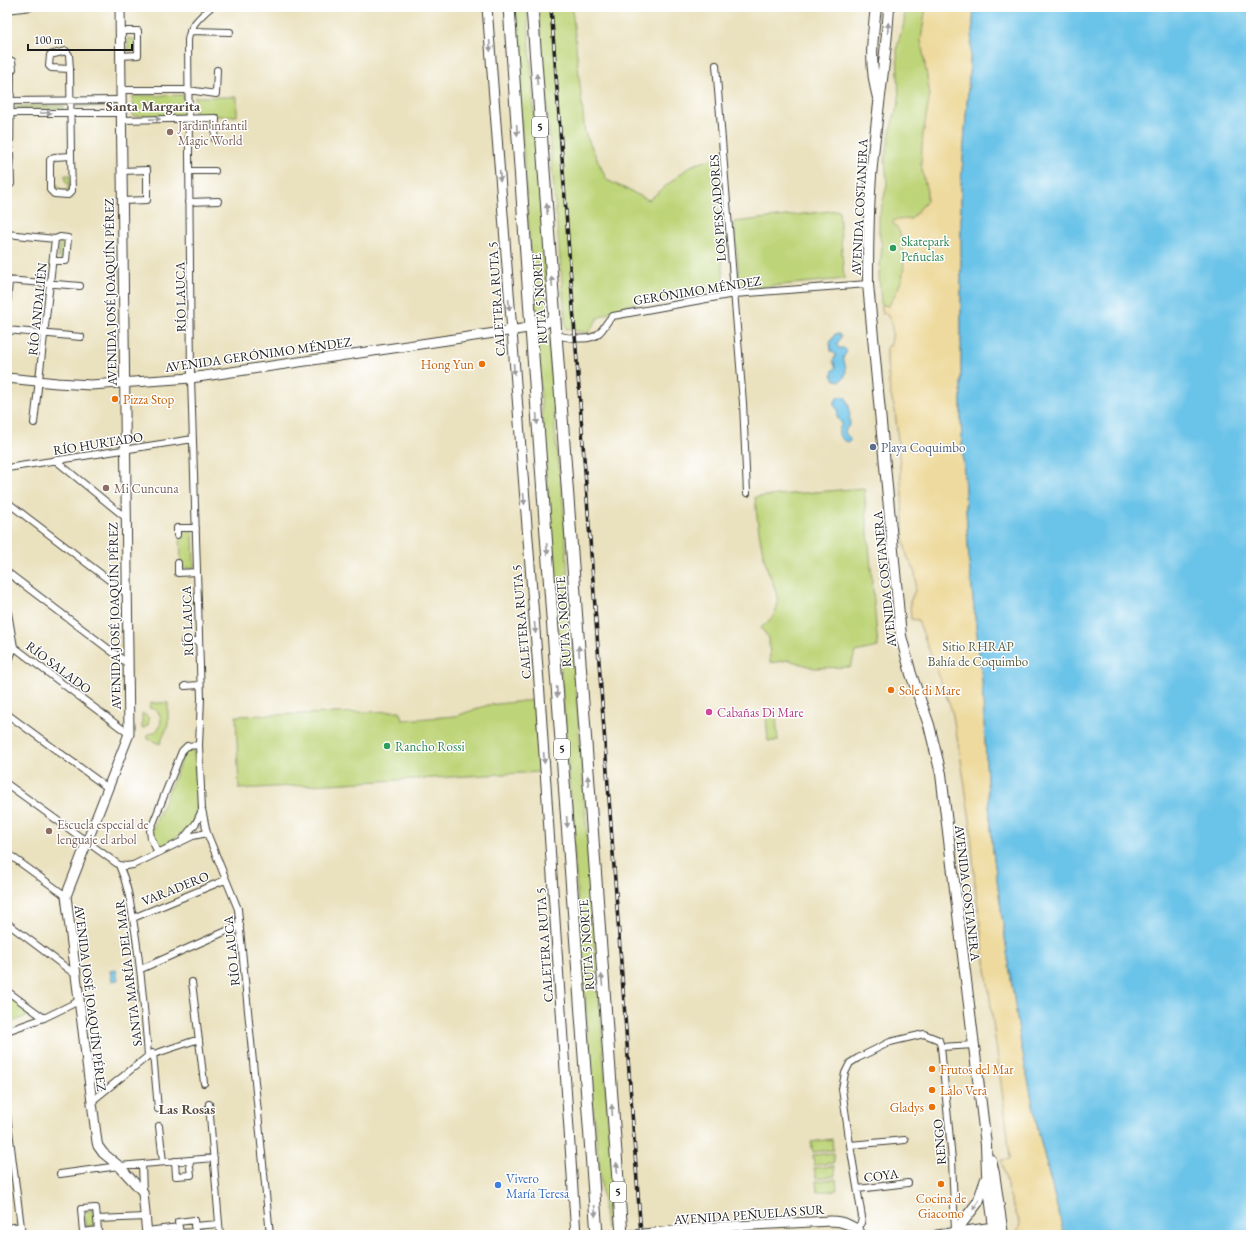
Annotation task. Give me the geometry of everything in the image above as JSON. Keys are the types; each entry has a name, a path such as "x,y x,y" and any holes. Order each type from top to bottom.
{"highway":[{"name":"RUTA 5 NORTE","path":"509,7 597,1235"},
{"name":"RUTA 5 NORTE","path":"532,7 622,1235"}],"main road":[{"name":"AVENIDA JOSÉ JOAQUÍN PÉREZ","path":"120,7 126,593 129,734 66,896 91,1102 98,1146 103,1153 119,1166 143,1192"},
{"name":"CALETERA RUTA 5","path":"487,7 540,695 576,1235"},
{"name":"AVENIDA COSTANERA","path":"876,7 871,48 872,73 879,104"},
{"name":"AVENIDA COSTANERA","path":"889,7 886,50 870,197 868,284 901,636 911,674 930,725 941,774 986,1145 987,1173 999,1231"},
{"path":"871,48 873,52 879,54 886,50"},
{"path":"511,330 542,326 555,316"},
{"name":"GERÓNIMO MÉNDEZ","path":"542,326 556,335"},
{"name":"AVENIDA GERÓNIMO MÉNDEZ","path":"7,378 74,384 124,383 191,378 511,330"},
{"name":"AVENIDA COSTANERA","path":"986,1145 994,1172 999,1231"},
{"path":"957,1234 978,1202 984,1188 987,1173"},
{"path":"143,1192 147,1233"},
{"name":"AVENIDA PEÑUELAS SUR","path":"633,1235 713,1228 828,1222 843,1222 859,1232"},
{"path":"937,1235 999,1231"}],"street":[{"path":"7,10 31,7"},
{"path":"190,31 196,22 211,7"},
{"path":"120,31 138,31 138,55 120,56"},
{"path":"190,31 230,32"},
{"name":"RÍO LAUCA","path":"190,31 188,40 188,90 191,378 200,685 199,745 202,809 207,832 238,909 270,1235"},
{"path":"7,61 12,62 13,69 9,71 9,154 11,185 7,188"},
{"name":"LOS PESCADORES","path":"716,65 743,403 747,493"},
{"path":"70,69 72,156 72,191 68,195 54,194 50,190 50,160 54,157 72,156"},
{"path":"9,101 70,100 188,90 216,94 217,70"},
{"path":"9,113 71,113 189,119 216,118 215,139"},
{"path":"122,171 147,170 147,200 122,201"},
{"path":"189,171 216,171"},
{"path":"190,202 218,201"},
{"path":"7,234 55,239 60,237 68,238 66,261 53,260"},
{"name":"RÍO ANDALIÉN","path":"34,423 55,239"},
{"path":"7,307 8,280 80,286"},
{"name":"GERÓNIMO MÉNDEZ","path":"556,335 566,338 593,337 600,333 605,324 613,316 734,294 868,284"},
{"path":"7,330 81,337"},
{"name":"RÍO HURTADO","path":"7,468 193,439"},
{"path":"55,460 126,518"},
{"path":"7,502 126,593"},
{"path":"177,535 177,528 196,528"},
{"path":"178,563 178,573 197,572"},
{"path":"7,572 127,663"},
{"path":"7,607 8,627 14,647 7,666"},
{"path":"184,641 199,641"},
{"name":"RÍO SALADO","path":"14,647 129,734"},
{"path":"185,686 200,685"},
{"path":"7,714 108,788"},
{"path":"158,853 150,835 150,831 182,751 187,746 199,745"},
{"path":"7,784 119,865 133,865 193,836 207,832"},
{"path":"177,844 192,830 202,809"},
{"path":"7,854 66,896"},
{"name":"SANTA MARÍA DEL MAR","path":"119,865 126,881 131,899 158,1109"},
{"path":"126,881 128,871 133,865"},
{"name":"VARADERO","path":"133,918 226,880"},
{"path":"7,923 76,975"},
{"path":"141,969 240,925"},
{"path":"192,982 204,1084"},
{"path":"7,991 44,1018"},
{"path":"7,1031 44,1018 79,1001"},
{"path":"859,1232 862,1217 842,1089 845,1072 850,1063 890,1042 924,1034 939,1040 941,1047 974,1045"},
{"path":"91,1102 151,1055 199,1040"},
{"name":"RENGO","path":"941,1047 952,1160 957,1234"},
{"path":"209,1104 220,1235"},
{"path":"7,1116 10,1166 22,1235"},
{"path":"159,1126 163,1162"},
{"path":"850,1145 905,1140"},
{"path":"60,1174 119,1166 214,1158"},
{"path":"175,1161 176,1176 191,1175 189,1160"},
{"path":"142,1164 143,1192"},
{"name":"COYA","path":"858,1189 908,1183"},
{"path":"98,1219 146,1217"},
{"path":"194,1220 194,1226 195,1232 180,1233 178,1222 194,1220"},
{"path":"194,1226 219,1224"},
{"path":"7,1228 21,1226"},
{"path":"147,1233 179,1227"}],"green space":[{"path":"513,7 527,7 547,298 546,314 540,320 535,319"},
{"path":"538,7 572,7 585,133 607,180 649,200 690,166 715,158 724,288 622,306 598,318 589,333 566,329"},
{"path":"903,7 926,7 921,40 930,95 923,135 921,164 927,192 927,201 911,219 904,220 897,225 903,242 904,270 901,283 889,306 881,305 879,274 882,247 879,232 879,217 887,185 885,160 887,148 892,123 899,102 897,50 904,24"},
{"path":"128,38 135,40 135,50 128,51"},
{"path":"184,95 184,115 133,116 133,96"},
{"path":"195,97 237,97 237,116 195,116"},
{"path":"116,104 117,107 75,107 74,105"},
{"path":"16,106 64,106 64,109 16,109"},
{"path":"65,175 70,175 70,189 67,193 52,189 52,185 58,185 61,190 67,190 69,186 66,182"},
{"path":"839,210 844,279 740,289 734,222"},
{"path":"60,241 65,242 63,259 58,258"},
{"path":"536,331 544,332 549,340 556,443 563,500 616,1225 615,1228 611,1230 607,1228 605,1222 593,1107"},
{"path":"864,488 878,647 855,652 851,667 814,668 789,660 770,663 769,638 761,628 775,614 777,607 777,596 766,565 762,548 755,497"},
{"path":"180,532 193,532 194,568 181,568"},
{"name":"Rancho Rossi","path":"534,700 540,772 239,789 236,716 400,711 402,720 456,716 488,705"},
{"path":"151,703 168,703 168,725 160,744 148,739 148,734 154,733 158,730 161,720 157,711 149,708"},
{"path":"142,713 148,717 149,721 147,726 144,728 142,728"},
{"path":"776,715 778,741 768,741 766,716"},
{"path":"185,751 194,751 197,795 196,812 193,822 185,831 163,845 158,846 151,834"},
{"path":"7,996 32,1014 7,1024"},
{"path":"832,1139 833,1150 813,1152 811,1142"},
{"path":"833,1153 834,1163 814,1165 813,1155"},
{"path":"834,1166 835,1176 816,1178 814,1168"},
{"path":"836,1179 837,1190 817,1192 816,1181"},
{"path":"92,1210 94,1211 96,1226 85,1226 84,1213"}],"sand":[{"path":"926,7 974,7 961,185 961,422 969,563 982,680 987,781 993,852 1007,952 1021,1045 1039,1134 1064,1235 1017,1235 1020,1223 1011,1201 1001,1160 1010,1159 1007,1129 975,885 970,820 960,754 952,711 918,620 911,619 910,602 915,590 916,580 914,569 907,556 904,541 897,430 895,411 890,392 887,363 887,346 890,346 892,329 886,313 883,314 881,305 889,306 903,274 904,262 902,239 897,227 893,224 894,220 911,219 927,201 927,192 921,164 923,135 930,95 921,40"}],"water":[{"path":"974,7 1251,7 1251,1235 1064,1235 1039,1134 1021,1045 993,852 987,781 982,680 969,563 961,422 961,185"},
{"path":"835,334 839,334 841,337 837,344 838,348 844,348 847,351 843,358 846,371 844,377 839,381 834,379 832,375 833,370 836,368 833,361 836,355 831,351 830,343"},
{"path":"840,396 846,398 848,401 850,424 845,431 850,438 848,442 842,439 839,435 839,430 842,424 837,417 838,410 834,405 836,399"},
{"path":"116,970 118,980 112,981 110,971"}],"railway":[{"path":"551,7 641,1235"}],"place":[{"name":"Jardin infantil Magic World","path":"170,132"},
{"name":"Skatepark Peñuelas","path":"893,248"},
{"name":"Hong Yun","path":"482,364"},
{"name":"Pizza Stop","path":"115,399"},
{"name":"Playa Coquimbo","path":"873,447"},
{"name":"Mi Cuncuna","path":"106,488"},
{"name":"Sole di Mare","path":"891,690"},
{"name":"Cabañas Di Mare","path":"709,712"},
{"name":"Rancho Rossi","path":"387,746"},
{"name":"Escuela especial de lenguaje el arbol","path":"49,831"},
{"name":"Frutos del Mar","path":"932,1069"},
{"name":"Lalo Vera","path":"932,1090"},
{"name":"Gladys","path":"932,1107"},
{"name":"Cocina de Giacomo","path":"941,1184"},
{"name":"Vivero María Teresa","path":"498,1185"}],"district":[{"name":"Santa Margarita","path":"153,106"},
{"name":"Las Rosas","path":"187,1109"}],"park label":[{"name":"Sitio RHRAP Bahía de Coquimbo","path":"978,654"}]}
